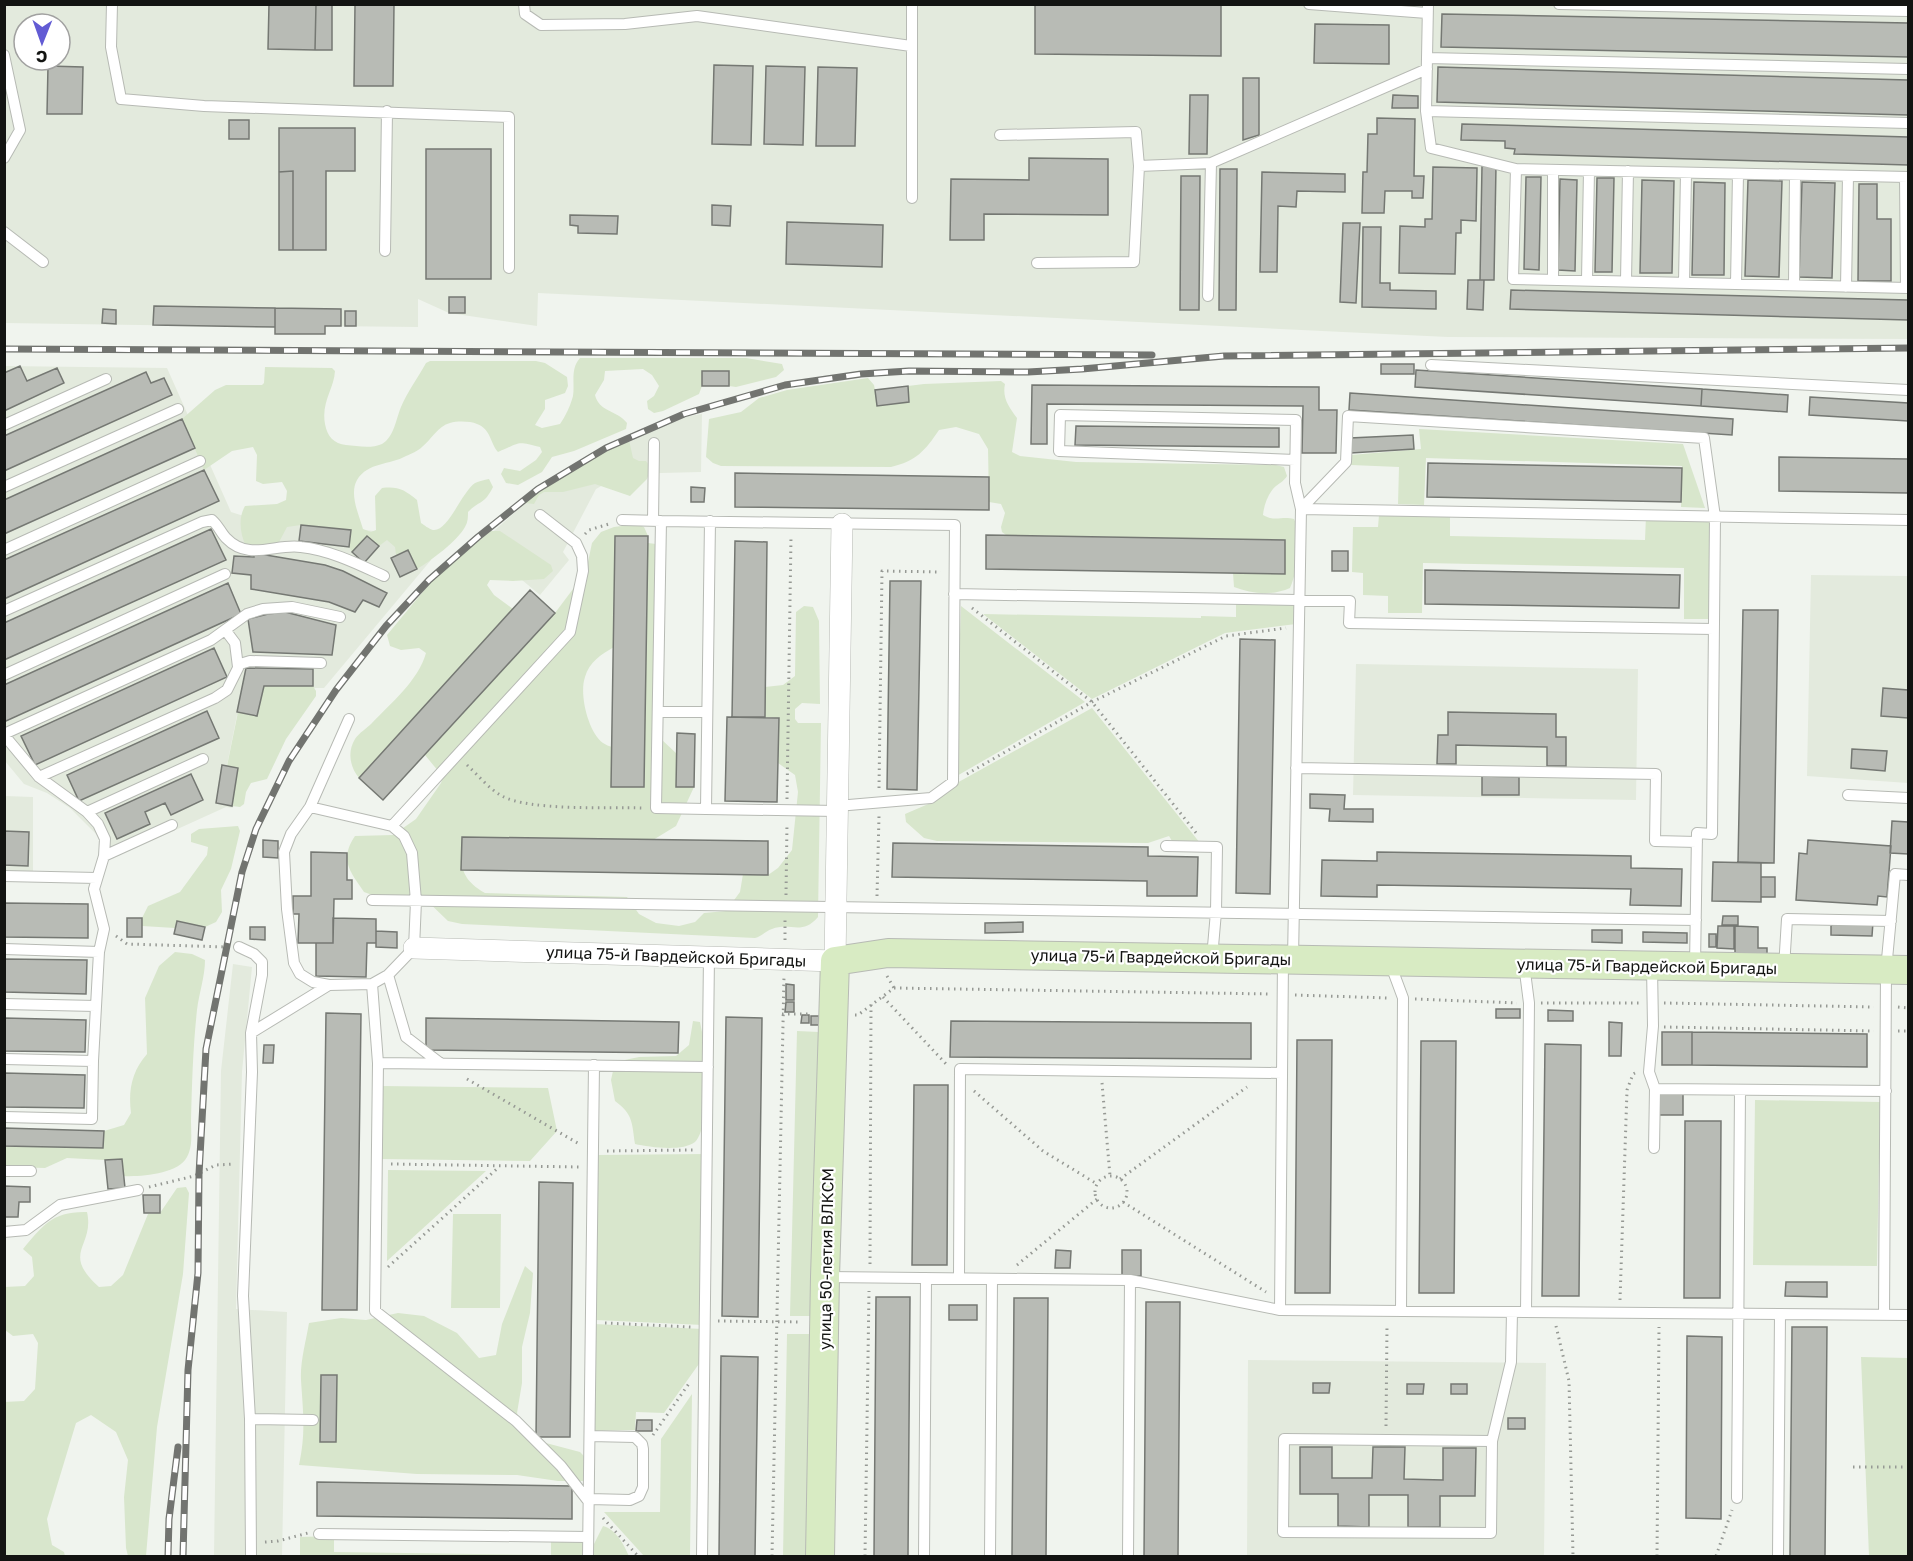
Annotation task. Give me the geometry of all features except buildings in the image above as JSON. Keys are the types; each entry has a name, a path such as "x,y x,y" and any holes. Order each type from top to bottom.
{"main road":[{"name":"улица 75-й Гвардейской Бригады","path":"835,961 888,953 1897,970"},
{"name":"улица 50-летия ВЛКСМ","path":"820,1557 825,1277 835,961"}],"street":[{"path":"835,961 842,524"},
{"name":"улица 75-й Гвардейской Бригады","path":"414,948 835,961"}],"lane":[{"path":"112,4 111,47 121,99 204,106 509,117 509,268"},
{"path":"525,4 525,14 541,25 625,24 697,16 911,46"},
{"path":"912,4 912,198"},
{"path":"1309,4 1427,9 1426,111 1431,148 1516,169 1907,177 1907,288 1513,279 1516,169"},
{"path":"1559,4 1908,11"},
{"path":"4,55 20,130 4,158"},
{"path":"1139,166 1210,163 1427,63 1908,69"},
{"path":"385,251 387,111"},
{"path":"1426,111 1908,123"},
{"path":"1000,135 1136,132 1139,166 1134,262 1037,263"},
{"path":"1208,296 1210,163"},
{"path":"1553,280 1554,170"},
{"path":"1587,280 1589,171"},
{"path":"1626,281 1628,171"},
{"path":"1684,283 1686,172"},
{"path":"1736,284 1738,174"},
{"path":"1794,285 1795,175"},
{"path":"1846,287 1848,176"},
{"path":"4,232 43,262"},
{"path":"1431,365 1908,390"},
{"path":"4,425 106,379"},
{"path":"4,488 178,408"},
{"path":"1280,1306 1283,995 1293,914 1299,627 1301,509 1295,483 1296,420 1060,415 1059,452 1295,460"},
{"path":"1301,509 1346,462 1348,416 1704,438 1715,517 1712,834 1697,833 1695,966"},
{"path":"622,520 657,521 710,521 842,524 956,525 953,782 931,798 837,808 787,810 656,808 657,521 654,443"},
{"path":"4,550 200,461"},
{"path":"1301,509 1908,520"},
{"path":"392,826 570,632 583,571 582,556 576,543 540,515"},
{"path":"4,611 202,522 212,520 226,538 244,549 265,551 301,546 349,560 384,576"},
{"path":"706,809 710,521"},
{"path":"4,675 225,574"},
{"path":"954,594 1350,601 1349,623 1714,629"},
{"path":"4,1117 92,1119 99,952 104,929 94,889 104,856 105,839 98,824 87,812 39,777 4,734 211,640 248,614 263,609 292,607 340,616"},
{"path":"39,777 215,698 226,690 238,667 235,643 226,631"},
{"path":"238,667 250,661 321,663"},
{"path":"658,712 707,712"},
{"path":"310,807 392,826 404,836 412,853 416,901 414,948 388,975 372,984 329,985 313,982 300,974 294,963 290,943 284,852 291,834 310,807 348,718"},
{"path":"87,812 203,759"},
{"path":"1296,768 1656,774 1654,841 1697,842"},
{"path":"1848,795 1908,798"},
{"path":"104,856 172,825"},
{"path":"1166,846 1217,847 1216,912 1212,958"},
{"path":"1884,1315 1886,1031 1897,970 1891,921 1895,874 1908,874"},
{"path":"4,876 98,878"},
{"path":"372,900 1696,920"},
{"path":"1784,968 1787,919 1891,921"},
{"path":"239,947 254,954 262,962 262,975 251,1033 252,1072 243,1296 250,1419 251,1557"},
{"path":"4,949 99,952"},
{"path":"702,1557 709,956"},
{"path":"1389,961 1403,998 1401,1311"},
{"path":"1524,963 1529,1003 1526,1312"},
{"path":"1652,967 1653,1026 1649,1072 1655,1089 1654,1148"},
{"path":"388,975 406,1037 440,1063"},
{"path":"372,984 378,1063 375,1311 516,1421 561,1466 589,1501"},
{"path":"251,1033 329,985"},
{"path":"4,1004 96,1006"},
{"path":"4,1059 93,1061"},
{"path":"378,1063 708,1067"},
{"path":"588,1557 594,1065"},
{"path":"959,1278 960,1069 1282,1073"},
{"path":"1655,1089 1886,1091"},
{"path":"1737,1498 1740,1090"},
{"path":"4,1170 31,1171"},
{"path":"4,1232 26,1230 60,1204 138,1190"},
{"path":"825,1277 1130,1280 1280,1306 1387,1311 1908,1315"},
{"path":"924,1557 926,1278"},
{"path":"990,1557 996,1279"},
{"path":"1128,1557 1130,1280"},
{"path":"1492,1441 1284,1439 1283,1532 1491,1533 1492,1441 1511,1362 1512,1312"},
{"path":"1778,1557 1780,1314"},
{"path":"250,1419 313,1420"},
{"path":"589,1501 630,1500 639,1496 643,1487 643,1449 642,1444 635,1437 590,1436"},
{"path":"319,1534 588,1537"}],"path":[{"path":"576,543 589,531 622,520"},
{"path":"772,1557 782,1014 785,959 791,523"},
{"path":"877,908 882,571 955,572"},
{"path":"954,594 1092,702 1207,847"},
{"path":"953,782 1092,702 1226,636 1299,627"},
{"path":"457,756 494,790 513,800 554,806 656,808"},
{"path":"104,929 128,944 239,947"},
{"path":"863,1010 894,987 1403,998"},
{"path":"882,996 960,1079 1043,1151 1097,1184"},
{"path":"865,1557 870,1278 871,1004"},
{"path":"782,1014 833,1015"},
{"path":"1653,1026 1908,1031"},
{"path":"440,1063 593,1152 707,1150"},
{"path":"1101,1071 1110,1176"},
{"path":"1120,1179 1268,1072"},
{"path":"1619,1313 1627,1090 1633,1074 1649,1072"},
{"path":"138,1190 194,1176 216,1165 249,1164"},
{"path":"377,1164 593,1167"},
{"path":"375,1279 500,1166"},
{"path":"1110,1176 1120,1179 1124,1183 1126,1192 1123,1202 1114,1208 1100,1203 1095,1194 1097,1184 1110,1176"},
{"path":"996,1279 1096,1199"},
{"path":"1123,1202 1280,1306"},
{"path":"1386,1440 1387,1311"},
{"path":"1553,1312 1569,1381 1573,1557"},
{"path":"1657,1557 1659,1313"},
{"path":"591,1322 705,1324 824,1322"},
{"path":"643,1449 704,1362"},
{"path":"1853,1467 1908,1467"},
{"path":"1716,1557 1737,1498"},
{"path":"589,1501 638,1557"},
{"path":"251,1543 278,1541 305,1533 319,1534"}],"shaded area":[{"path":"5,5 1908,5 1908,339 1448,337 538,293 537,326 449,313 418,299 418,327 326,326 325,334 275,334 275,327 5,323"},
{"path":"4,366 167,368 231,512 250,518 422,536 431,560 324,688 265,688 259,719 237,715 227,765 240,767 233,808 226,807 118,856 70,808 47,793 24,784 5,761"},
{"path":"702,414 701,472 622,474 596,489 563,552 569,560 540,595 479,544 538,492 610,451 683,417"},
{"path":"1811,575 1908,576 1908,783 1807,776"},
{"path":"1356,664 1638,669 1636,800 1353,795"},
{"path":"5,796 33,797 33,876 5,875"},
{"path":"233,964 252,967 242,1072 236,1309 287,1312 282,1556 214,1556 221,1071"},
{"path":"1248,1360 1546,1363 1544,1556 1247,1556"}],"green space":[{"path":"580,358 746,358 782,364 784,370 776,377 736,387 729,386 729,371 702,371 702,386 699,394 654,413 648,409 647,401 654,396 659,386 652,375 643,369 605,371 604,380 595,395 597,401 623,419 627,423 626,429 574,451 552,457 542,472 518,485 506,483 501,474 504,468 520,471 536,460 542,452 540,447 518,444 498,452 482,426 464,422 453,422 446,425 416,451 367,470 357,480 355,486 356,504 363,529 371,532 376,530 375,496 382,488 393,488 417,500 421,523 433,530 444,525 475,483 489,479 493,487 490,493 468,512 467,523 462,532 444,550 417,569 408,550 396,555 395,547 387,540 379,546 367,536 352,552 349,547 350,530 301,525 287,527 277,546 246,546 241,526 241,516 245,506 277,504 286,500 287,491 282,482 263,484 256,481 257,455 253,447 232,451 204,470 182,419 215,390 226,385 262,385 265,367 332,368 335,371 334,378 324,416 327,432 332,439 342,444 373,446 382,444 389,437 403,401 426,363 430,361 536,361 545,363 567,377 568,386 565,393 545,400 545,409 535,425 542,428 560,424 566,414 573,396 575,367"},
{"path":"868,378 874,385 878,406 909,402 908,386 1001,381 1005,384 1004,394 1007,402 1017,418 1012,452 1020,456 1076,462 1276,465 1284,467 1287,476 1271,492 1265,503 1263,515 1271,518 1294,519 1298,535 1298,554 1290,588 1262,593 1234,587 1233,573 1285,574 1285,540 1006,535 1002,532 1001,527 1005,513 1001,504 989,502 988,449 979,434 956,427 939,430 919,454 907,462 891,467 721,466 706,457 709,419 741,412 759,398 787,390"},
{"path":"1419,429 1683,444 1705,508 1681,507 1682,466 1426,458 1424,505 1398,504 1399,467 1351,465 1351,455 1421,449"},
{"path":"629,440 633,458 646,461 651,468 647,479 630,496 595,484 563,492 544,492 539,495 534,504 525,503 557,478"},
{"path":"1379,515 1450,516 1450,536 1645,540 1646,516 1714,518 1713,619 1684,619 1684,568 1423,563 1422,613 1388,613 1388,596 1363,595 1363,573 1352,572 1353,527 1378,527"},
{"path":"637,524 644,527 648,536 615,536 614,647 596,659 587,672 583,684 584,702 593,730 603,743 612,747 612,787 644,787 648,543 656,544 661,739 677,754 676,787 694,787 676,826 653,840 462,837 463,870 470,882 485,893 627,897 639,914 656,923 679,926 695,922 704,913 726,911 740,892 743,874 768,875 778,868 792,850 798,792 795,775 778,763 779,718 765,717 765,687 783,685 795,676 796,612 804,606 813,607 819,621 820,704 802,703 795,709 795,719 798,723 821,723 818,917 807,926 779,927 755,938 462,924 448,921 421,895 375,896 364,892 351,871 347,859 350,844 355,836 393,835 416,819 443,777 425,755 555,613 576,585 588,562 592,543 601,532 614,527"},
{"path":"490,531 500,531 551,565 553,571 544,579 490,580 487,585 494,595 513,609 359,778 353,769 351,759 351,749 355,739 410,682 426,653 419,648 401,650 390,646 387,635 431,582"},
{"path":"1236,601 1297,602 1296,624 1225,633 1092,699 983,614 1236,617"},
{"path":"961,606 1085,702 955,777"},
{"path":"264,686 313,686 316,696 286,739 267,779 251,783 246,792 244,804 240,807 232,806 238,768 227,766 238,712 257,716"},
{"path":"1092,708 1200,843 1172,841 1169,836 1148,843 937,841 924,838 906,822 905,814 933,802 955,784"},
{"path":"238,826 240,831 231,869 221,890 222,912 216,922 205,927 177,921 175,928 142,926 142,918 148,906 180,892 207,855 208,847 191,842 191,834 199,829"},
{"path":"175,952 192,954 205,960 196,1024 191,1139 187,1157 182,1163 168,1171 139,1176 123,1176 122,1159 67,1158 45,1168 5,1167 5,1146 103,1148 104,1131 124,1125 131,1113 130,1096 135,1074 147,1054 145,998 159,966"},
{"path":"693,1021 700,1022 707,1063 705,1114 699,1136 695,1142 682,1147 665,1148 635,1144 628,1115 615,1101 611,1080 615,1062 639,1057 676,1056 689,1045"},
{"path":"797,1031 819,1032 812,1316 790,1316"},
{"path":"381,1086 548,1088 557,1131 530,1161 380,1159"},
{"path":"1755,1100 1880,1102 1877,1266 1753,1265"},
{"path":"705,1154 703,1325 596,1320 596,1155"},
{"path":"388,1170 486,1171 387,1261"},
{"path":"186,1187 189,1193 183,1274 157,1427 146,1556 128,1556 126,1548 124,1497 128,1460 116,1432 91,1415 76,1423 47,1519 52,1545 64,1552 65,1556 7,1556 4,1553 4,1402 24,1401 35,1389 38,1343 33,1334 13,1336 5,1330 5,1287 25,1286 34,1276 32,1257 23,1249 50,1221 65,1214 87,1212 87,1234 80,1257 82,1265 99,1287 111,1286 123,1275 148,1214 160,1213 177,1188"},
{"path":"453,1214 501,1214 500,1308 451,1308"},
{"path":"525,1266 533,1273 530,1313 522,1347 522,1383 517,1413 527,1438 580,1452 586,1458 586,1481 558,1481 517,1475 417,1474 299,1465 303,1432 301,1366 309,1323 341,1318 366,1320 398,1313 424,1316 457,1333 479,1358 496,1355 502,1324"},
{"path":"594,1324 703,1329 701,1361 664,1413 636,1412 635,1430 592,1431"},
{"path":"787,1334 810,1334 806,1556 783,1556"},
{"path":"1861,1357 1908,1358 1908,1556 1869,1556"},
{"path":"692,1394 690,1556 644,1556 604,1512 660,1512 661,1439"},
{"path":"603,1526 616,1534 629,1556 592,1556 592,1548"},
{"path":"334,1536 334,1552 551,1555 551,1539 585,1541 585,1556 300,1556 300,1537"}],"railway":[{"path":"183,1556 188,1370 198,1273 199,1174 206,1049 242,872 256,829 289,761 336,690 386,626 429,580 538,489 606,448 684,414 785,385 861,374 909,371 1028,372 1224,356 1908,348"},
{"path":"4,349 1152,355"},
{"path":"168,1556 169,1519 178,1447"}]}
